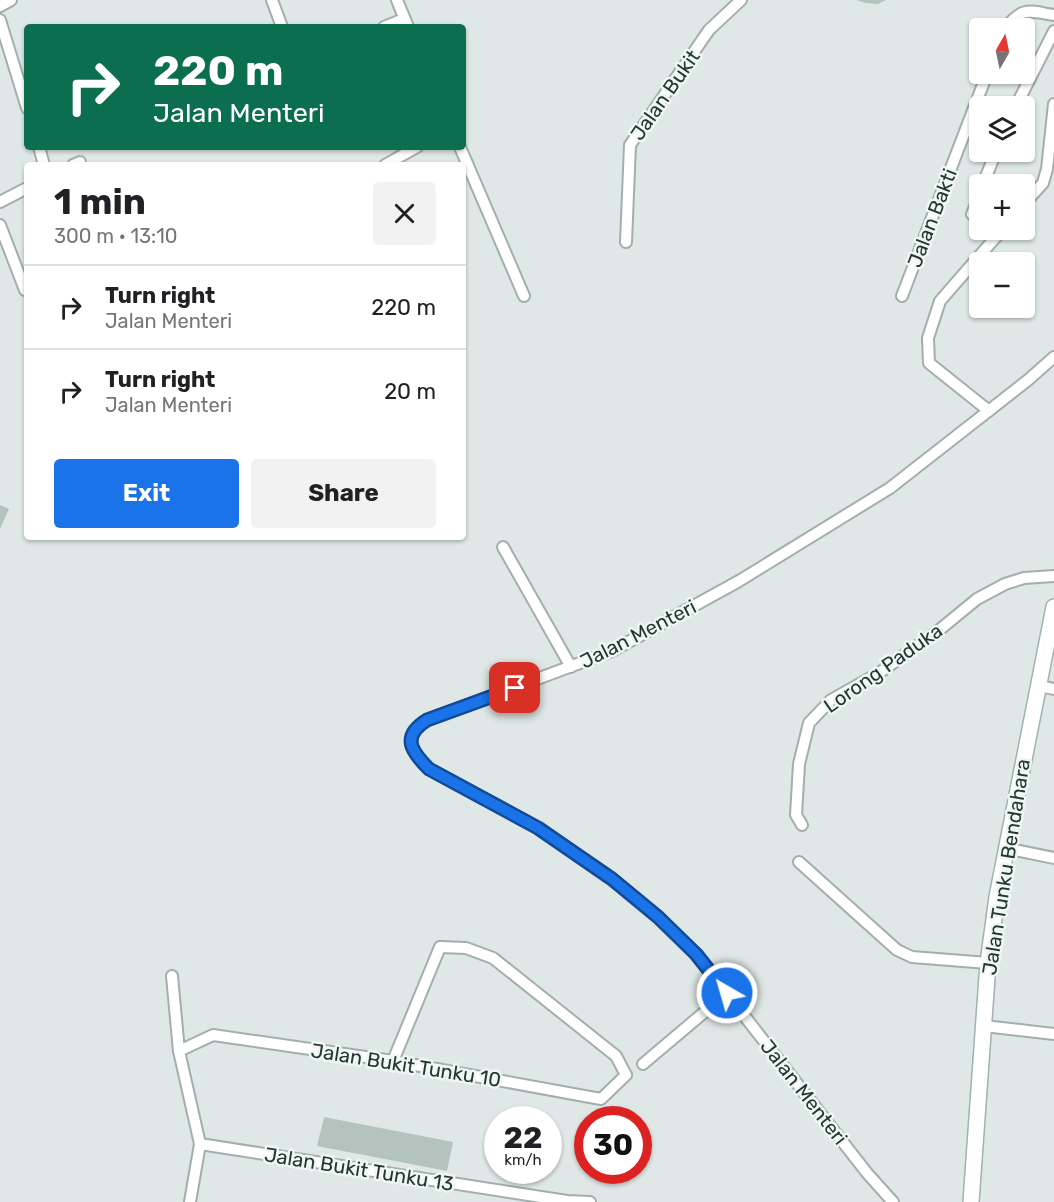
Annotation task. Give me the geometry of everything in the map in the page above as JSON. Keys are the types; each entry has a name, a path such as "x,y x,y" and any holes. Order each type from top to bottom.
{"street":[{"path":"0,6 11,0"},
{"path":"272,0 281,24"},
{"path":"397,0 406,23"},
{"name":"Jalan Bukit","path":"626,242 630,145 710,30 741,0"},
{"path":"1014,18 1027,11 1054,15"},
{"path":"0,20 24,98"},
{"path":"1021,96 1054,31"},
{"name":"Jalan Bakti","path":"902,296 983,84"},
{"path":"1035,192 1043,183 1045,176 1054,104"},
{"path":"390,162 412,150"},
{"path":"461,150 524,296"},
{"path":"0,202 24,190"},
{"path":"0,225 24,287"},
{"path":"989,411 928,363 928,338 940,301 992,240"},
{"name":"Jalan Menteri","path":"893,1202 867,1173 696,954 658,917 612,879 538,828 429,769 415,755 411,746 412,735 417,726 427,720 612,651 739,581 890,488 1054,357"},
{"path":"503,547 571,667"},
{"name":"Lorong Paduka","path":"802,825 796,815 799,764 809,723 831,700 879,673 938,631 976,599 1005,584 1024,578 1054,576"},
{"name":"Jalan Tunku Bendahara","path":"971,1202 988,963 1005,848 1047,688 1054,607"},
{"path":"1005,848 1054,858"},
{"path":"799,861 897,950 912,957 988,963"},
{"name":"Jalan Bukit Tunku 10","path":"179,1051 213,1035 393,1061 601,1100 626,1075 616,1056 493,958 466,948 440,947 393,1061"},
{"path":"172,976 179,1051 200,1144 190,1202"},
{"path":"643,1064 727,993"},
{"path":"984,1026 1054,1034"},
{"name":"Jalan Bukit Tunku 13","path":"200,1144 567,1201 590,1202"}],"building":[{"path":"856,0 886,0 878,4"},
{"path":"0,505 9,509 0,529"},
{"path":"324,1117 453,1142 447,1171 317,1146"}],"route":[{"path":"515,688 427,720 417,726 412,735 411,746 415,755 429,769 449,782 538,828 612,879 658,917 696,954 727,993"}]}
